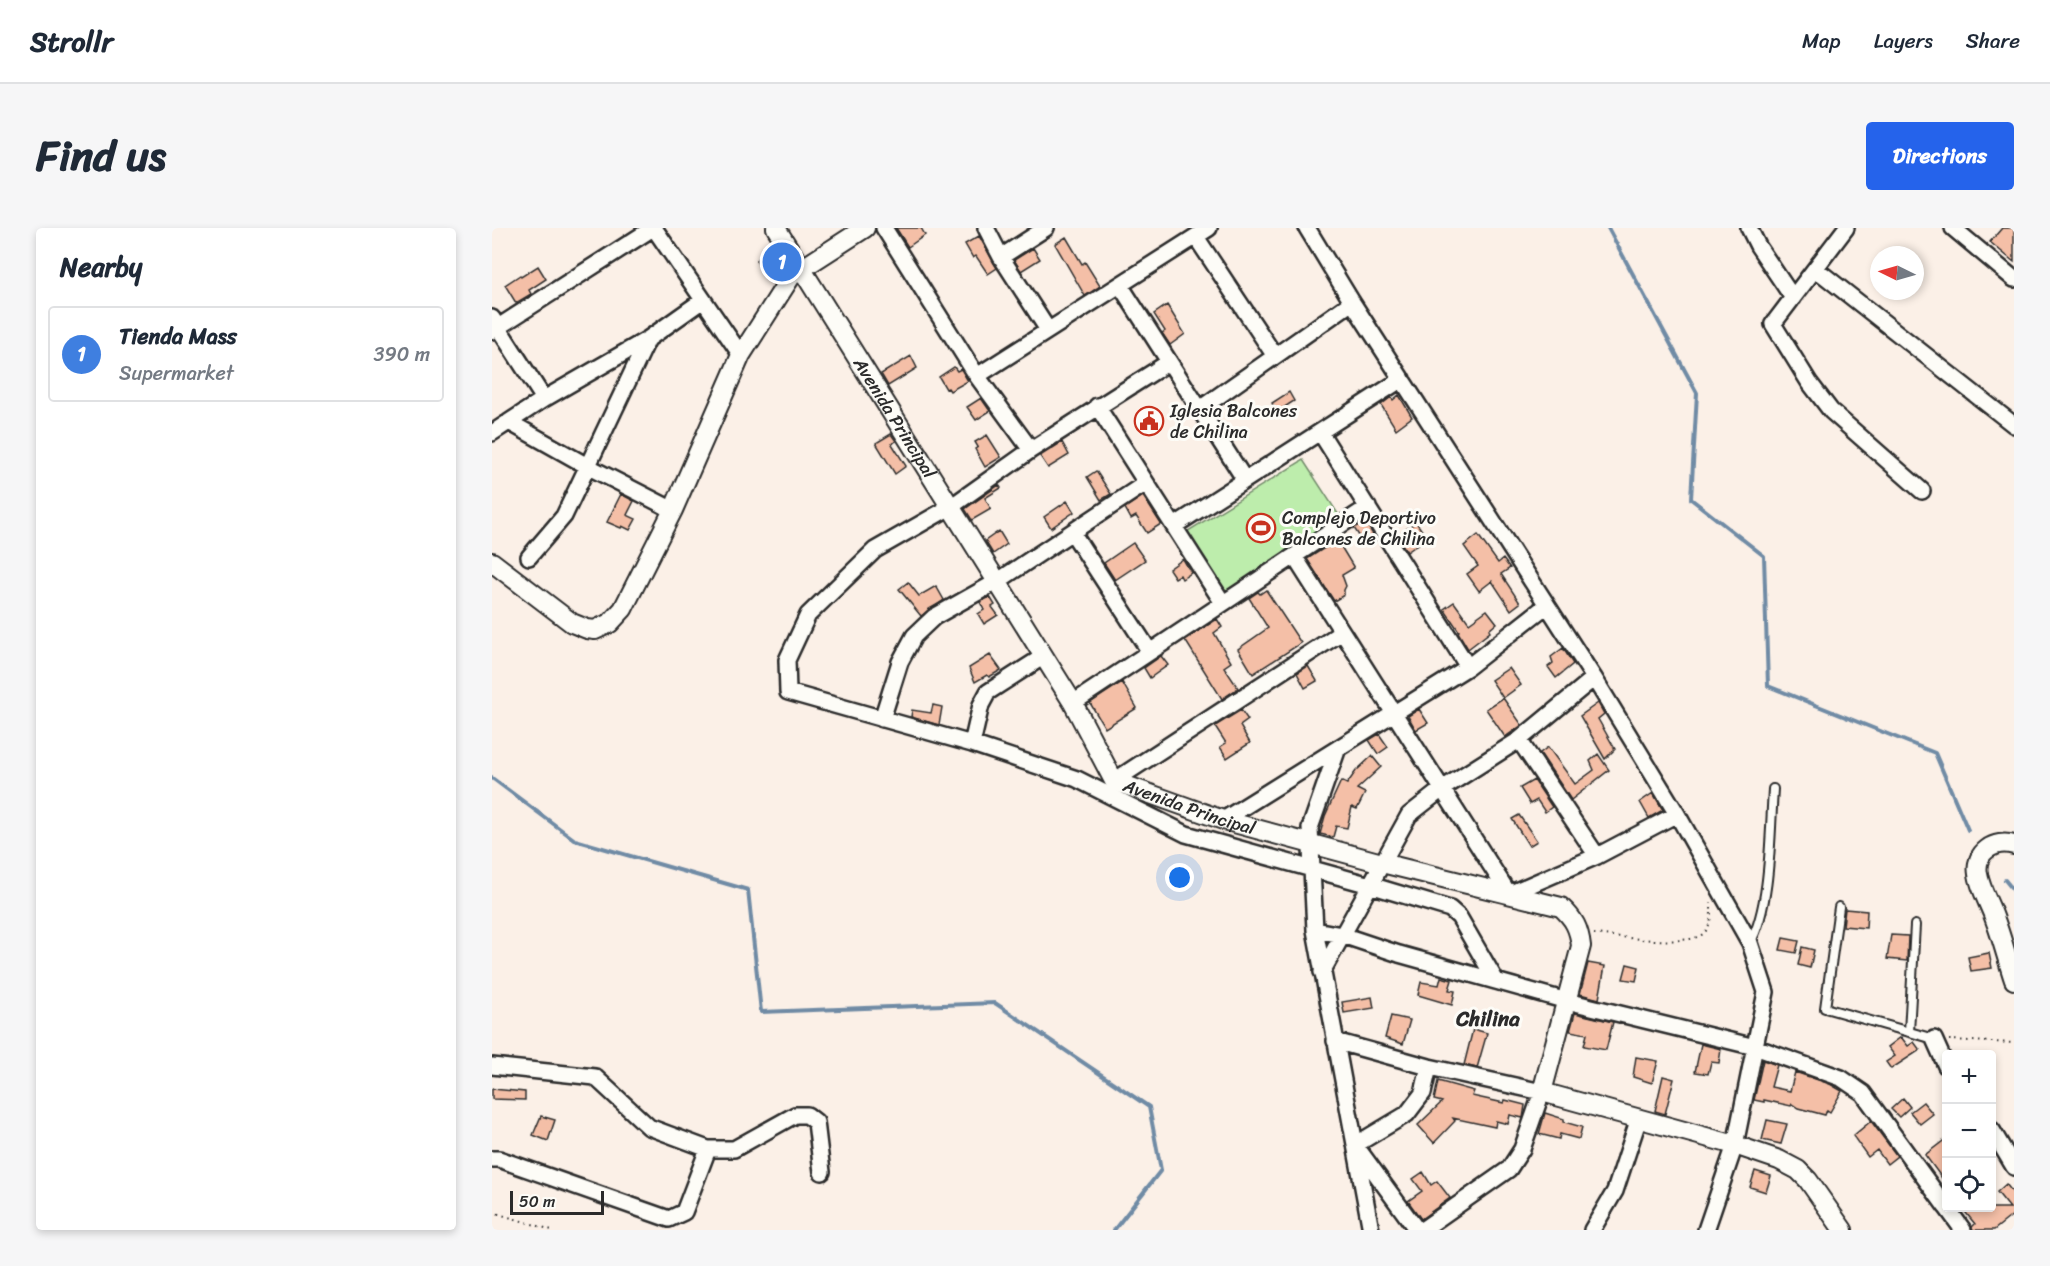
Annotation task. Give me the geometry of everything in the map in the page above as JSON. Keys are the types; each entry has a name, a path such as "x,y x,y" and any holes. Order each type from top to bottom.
{"street":[{"path":"544,399 494,325 654,228 741,355"},
{"name":"Avenida Principal","path":"776,228 1073,702 1114,781 1223,819 1382,863 1561,907 1573,918 1580,932"},
{"path":"492,562 572,623 595,630 610,623 623,609 674,510 741,355 792,275 865,228"},
{"path":"884,228 976,376 1031,450"},
{"path":"986,228 1001,257 1048,330"},
{"path":"1001,257 1046,228"},
{"path":"976,376 1209,228"},
{"path":"1307,228 1352,302 1594,678 1677,814 1750,943 1766,992 1735,1145 1706,1230"},
{"path":"1749,228 1758,246 1793,298"},
{"path":"1846,228 1773,324 1809,382 1831,411 1922,491"},
{"path":"1953,228 2014,279"},
{"path":"1196,237 1275,356"},
{"path":"1816,269 2014,425"},
{"path":"1120,285 1245,480"},
{"path":"492,433 544,399 648,339 703,300"},
{"path":"1200,409 1352,302"},
{"path":"529,557 564,516 648,339"},
{"path":"1170,362 1097,406 952,506 875,550 808,615 787,660 788,693 972,744 1077,779 1185,834 1450,909 1460,916 1496,981"},
{"path":"1174,526 1402,379"},
{"path":"1097,406 1223,603"},
{"path":"509,422 589,467 674,510"},
{"path":"1320,432 1468,668"},
{"path":"882,719 900,662 915,636 934,617 998,581 1146,483"},
{"path":"1073,702 1368,507"},
{"path":"1072,532 1150,652"},
{"path":"1294,556 1509,894 1597,856 1677,814"},
{"path":"1223,819 1468,668 1547,605"},
{"path":"1114,781 1342,632"},
{"path":"972,744 981,705 988,692 1044,656"},
{"path":"1322,972 1409,815 1442,789 1519,740 1594,678"},
{"path":"1519,740 1597,856"},
{"path":"1338,748 1310,828 1315,930 1371,1230"},
{"path":"2014,845 1999,843 1991,846 1984,851 1977,866 1978,875 1995,919 2014,980"},
{"path":"1315,930 1342,935 1399,954 1568,1001 1755,1047 1841,1078 1863,1093 1942,1200"},
{"path":"1422,1230 1509,1169 1522,1149 1542,1092 1568,1001 1581,946 1580,932"},
{"path":"1934,1039 1942,1056"},
{"path":"1335,1041 1429,1067 1542,1092 1735,1145 1779,1160 1798,1170 1808,1180 1843,1230"},
{"path":"492,1066 595,1077 649,1127 708,1149 734,1149 795,1115 807,1115 816,1122 822,1172"},
{"path":"1355,1145 1407,1114 1423,1093 1429,1067"},
{"path":"1592,1230 1615,1191 1639,1118"},
{"path":"1996,1137 2014,1167"},
{"path":"1355,1145 1417,1230"},
{"path":"492,1159 499,1159 669,1219 684,1212 708,1149"},
{"path":"1950,1212 1963,1230"}],"lane":[{"path":"1750,943 1758,929 1764,895 1773,789"},
{"path":"1839,907 1826,1008 1934,1039"},
{"path":"1909,1032 1914,925"}],"path":[{"path":"1580,932 1677,941 1693,939 1704,933 1711,920 1711,897 1719,891"},
{"path":"1934,1039 2014,1043"},
{"path":"492,1212 552,1230"}],"green space":[{"name":"Complejo Deportivo Balcones de Chilina","path":"1303,460 1342,520 1221,599 1180,536"}],"building":[{"path":"896,228 921,228 925,235 908,247"},
{"path":"2002,228 2014,228 2014,262 1990,242"},
{"path":"979,236 997,268 988,274 976,256 973,258 965,244"},
{"path":"1066,237 1082,264 1085,262 1100,286 1085,296 1055,244"},
{"path":"1033,248 1040,259 1021,271 1014,260"},
{"path":"769,251 776,265 763,274 756,260"},
{"path":"538,266 546,279 529,290 531,294 516,303 505,285"},
{"path":"1167,305 1185,334 1170,345 1162,333 1165,331 1154,314"},
{"path":"911,356 917,368 888,386 881,374"},
{"path":"954,367 957,371 961,369 968,381 950,391 946,389 939,377"},
{"path":"1289,392 1294,401 1277,412 1272,403"},
{"path":"1399,395 1412,417 1396,429 1381,405 1391,397 1393,400"},
{"path":"981,398 990,411 976,420 967,407"},
{"path":"891,434 896,441 892,444 906,466 895,474 876,443"},
{"path":"987,435 1001,457 985,467 975,449 978,447 975,442"},
{"path":"1062,442 1069,455 1048,468 1040,456"},
{"path":"1096,471 1111,494 1101,500 1087,477"},
{"path":"999,485 1001,488 985,498 991,509 972,520 965,509"},
{"path":"621,494 634,501 627,515 636,519 630,530 607,522"},
{"path":"1143,496 1161,524 1147,533 1136,516 1131,519 1125,508"},
{"path":"1067,501 1074,512 1051,528 1044,517"},
{"path":"1365,521 1373,535 1363,542 1354,528"},
{"path":"1416,522 1427,538 1407,552 1397,536"},
{"path":"999,531 1007,544 993,554 985,541"},
{"path":"1478,535 1498,563 1503,559 1510,568 1501,574 1520,603 1511,610 1492,581 1479,591 1467,574 1478,566 1464,546"},
{"path":"1337,540 1354,568 1342,575 1346,586 1344,595 1334,601 1307,559"},
{"path":"1133,543 1145,560 1115,580 1104,563"},
{"path":"1183,559 1191,573 1182,579 1180,575 1175,578 1169,569"},
{"path":"908,582 919,596 936,586 944,600 921,616 899,589"},
{"path":"1266,590 1301,643 1253,674 1238,649 1268,628 1249,598"},
{"path":"990,597 995,605 992,607 998,615 984,624 978,614 984,610 980,602"},
{"path":"1454,602 1469,623 1487,610 1497,623 1489,630 1490,632 1468,649 1444,609"},
{"path":"1217,619 1222,627 1214,633 1231,662 1224,667 1238,688 1222,699 1185,640"},
{"path":"1563,648 1573,664 1556,678 1548,667 1553,663 1551,657"},
{"path":"990,655 1001,670 975,682 969,668"},
{"path":"1161,656 1168,665 1150,678 1144,668"},
{"path":"1308,666 1317,681 1305,688 1297,673"},
{"path":"1509,668 1521,685 1503,698 1491,680"},
{"path":"1122,682 1137,708 1105,728 1090,703"},
{"path":"1503,698 1522,725 1505,737 1486,709"},
{"path":"1598,703 1604,714 1598,719 1615,749 1605,759 1580,716"},
{"path":"933,705 942,707 939,725 911,717 912,710 931,713"},
{"path":"1419,709 1428,723 1416,730 1408,716"},
{"path":"1241,710 1248,720 1240,726 1250,743 1227,758 1220,747 1226,743 1215,726"},
{"path":"1379,734 1388,747 1378,754 1369,740"},
{"path":"1548,747 1575,784 1594,770 1590,761 1598,754 1609,770 1571,800 1540,753"},
{"path":"1372,756 1381,767 1357,789 1365,793 1357,809 1352,807 1347,828 1336,826 1333,837 1320,834 1325,816 1341,781 1347,784 1356,771"},
{"path":"1534,780 1552,807 1545,812 1537,800 1530,804 1520,788"},
{"path":"1653,793 1663,810 1649,818 1640,802"},
{"path":"1519,815 1537,841 1529,846 1512,819"},
{"path":"1845,909 1867,911 1866,928 1843,926"},
{"path":"1891,935 1908,936 1907,961 1887,959"},
{"path":"1783,938 1799,941 1796,953 1780,950"},
{"path":"1802,947 1814,950 1810,968 1798,965"},
{"path":"1989,953 1992,968 1971,971 1968,957"},
{"path":"1588,963 1605,966 1599,999 1580,994"},
{"path":"1627,964 1639,967 1636,981 1623,979"},
{"path":"1441,977 1452,980 1449,990 1455,991 1452,1005 1418,995 1421,982 1439,985"},
{"path":"1372,997 1374,1008 1344,1013 1342,1002"},
{"path":"1575,1013 1613,1022 1606,1050 1584,1046 1587,1034 1570,1031"},
{"path":"1391,1016 1410,1020 1403,1044 1385,1038"},
{"path":"1473,1029 1487,1033 1477,1068 1464,1065"},
{"path":"1901,1037 1908,1046 1914,1042 1920,1050 1891,1069 1886,1062 1895,1056 1888,1047"},
{"path":"1701,1044 1721,1049 1719,1063 1711,1062 1708,1074 1695,1072"},
{"path":"1636,1057 1658,1061 1652,1083 1633,1077"},
{"path":"1763,1060 1777,1065 1771,1087 1790,1091 1795,1072 1830,1084 1842,1091 1830,1112 1827,1110 1825,1115 1798,1108 1792,1104 1791,1106 1754,1100"},
{"path":"1663,1076 1674,1079 1665,1114 1655,1111"},
{"path":"1438,1081 1474,1091 1472,1096 1525,1105 1523,1118 1510,1115 1508,1124 1496,1121 1495,1127 1453,1118 1455,1121 1434,1143 1418,1125 1442,1102 1434,1100"},
{"path":"492,1089 525,1092 525,1100 492,1099"},
{"path":"1903,1098 1910,1107 1899,1117 1891,1109"},
{"path":"1923,1102 1933,1114 1920,1124 1910,1112"},
{"path":"1545,1113 1582,1127 1579,1139 1560,1134 1559,1139 1539,1134"},
{"path":"541,1116 555,1120 548,1141 533,1135"},
{"path":"1767,1120 1787,1124 1781,1144 1762,1140"},
{"path":"1871,1121 1897,1156 1887,1164 1877,1150 1868,1157 1853,1136"},
{"path":"1942,1142 1942,1178 1925,1155"},
{"path":"1755,1171 1771,1176 1766,1192 1750,1187"},
{"path":"1423,1172 1431,1185 1437,1181 1450,1198 1421,1219 1408,1201 1422,1191 1413,1179"},
{"path":"2006,1184 2014,1194 2014,1214 1994,1230 1973,1230 1972,1227 1975,1224 1965,1212 1996,1212 1996,1208 2010,1208 1997,1192"}],"waterway":[{"path":"1608,228 1697,393 1691,499 1764,556 1768,686 1935,753 1968,830"},
{"path":"492,778 575,840 748,890 761,1012 995,1003 1149,1107 1161,1170 1114,1230"},
{"path":"2005,880 2014,891"}],"place":[{"name":"Tienda Mass","path":"782,262"},
{"name":"Iglesia Balcones de Chilina","path":"1149,421"},
{"name":"Complejo Deportivo Balcones de Chilina","path":"1261,528"}],"district":[{"name":"Chilina","path":"1488,1019"}]}
